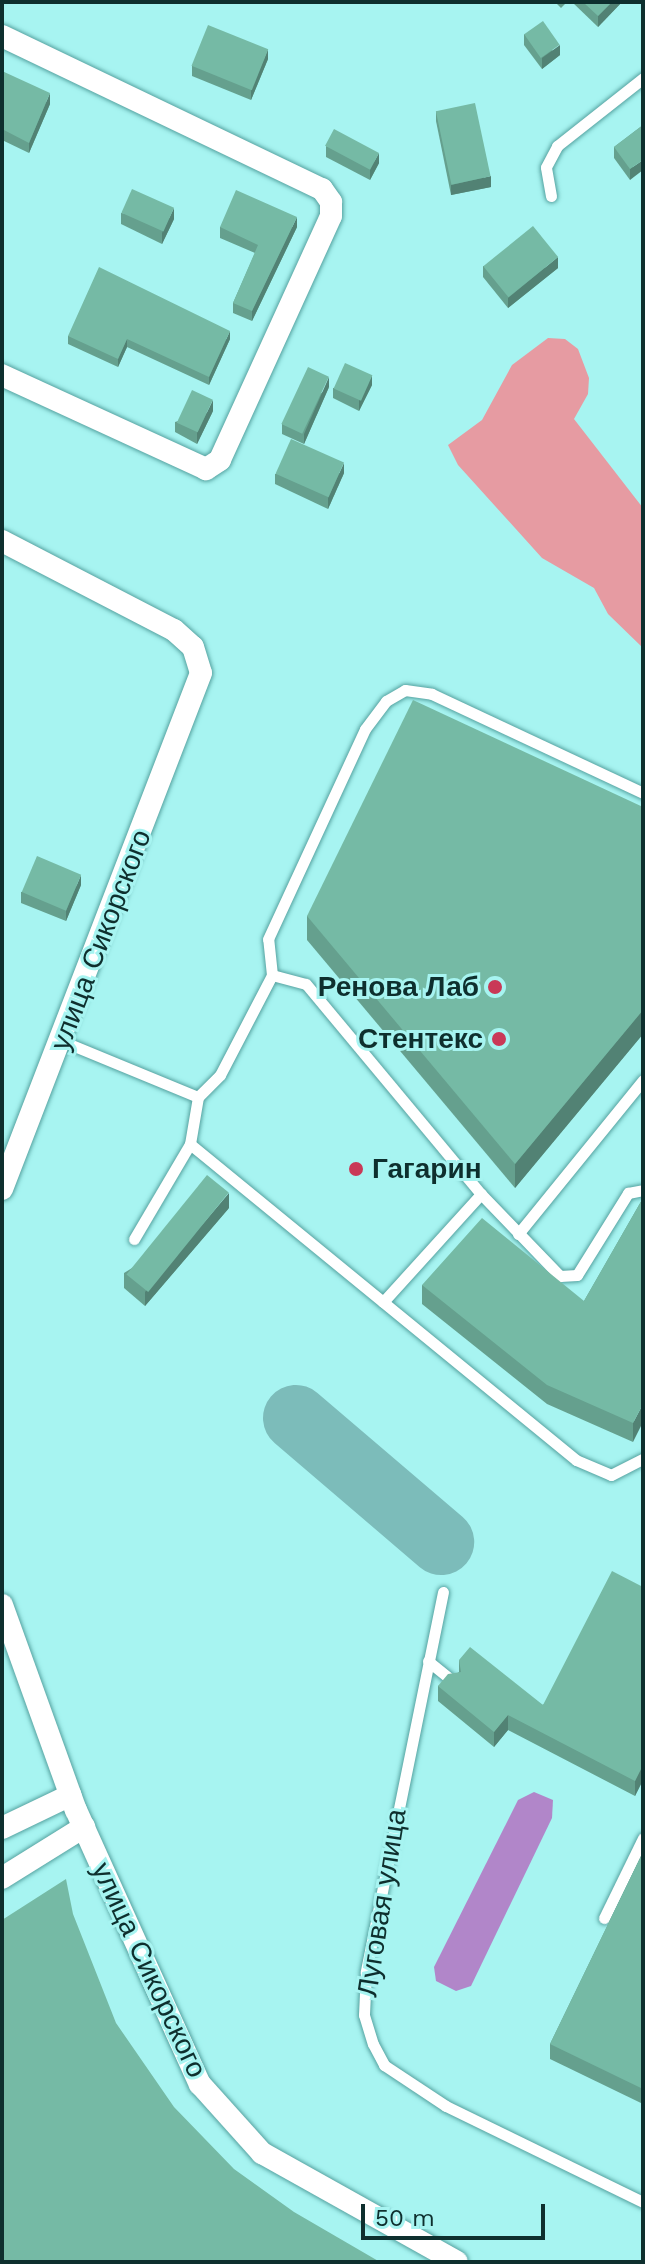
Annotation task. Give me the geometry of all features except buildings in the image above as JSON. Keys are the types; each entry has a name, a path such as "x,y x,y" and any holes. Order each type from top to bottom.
{"street":[{"path":"2,36 322,189 331,202 331,216 220,460 206,469 2,375"},
{"name":"улица Сикорского","path":"2,541 174,630 199,660 197,691 2,1189"},
{"name":"улица Сикорского","path":"2,1605 84,1827 175,2037 200,2084 262,2153 457,2262"},
{"path":"2,1828 71,1795"},
{"path":"2,1878 84,1827"}],"lane":[{"path":"551,196 546,167 557,146 643,78"},
{"path":"134,1239 190,1144 198,1097 220,1075 272,975 268,939 359,743 386,701 405,690 432,694 643,793"},
{"path":"272,975 306,984 481,1194 560,1276 577,1275 628,1193 643,1190"},
{"path":"62,1041 198,1097"},
{"path":"518,1234 643,1080"},
{"path":"190,1144 576,1460 611,1475 643,1459"},
{"path":"383,1302 481,1194"},
{"name":"Луговая улица","path":"443,1592 366,1972 364,2015 373,2044 384,2065 446,2106 643,2202"},
{"path":"428,1661 454,1682"},
{"path":"604,1918 643,1838"}],"shaded area":[{"path":"548,338 565,339 578,349 589,378 588,394 574,419 643,508 643,648 608,614 594,588 542,558 458,465 448,445 482,420 512,365"},
{"path":"534,1792 553,1800 552,1818 471,1986 456,1991 436,1981 434,1967 518,1800"}],"taxiway":[{"path":"296,1418 441,1542"}],"place":[{"name":"Ренова Лаб","path":"495,987"},
{"name":"Стентекс","path":"499,1039"},
{"name":"Гагарин","path":"356,1169"}]}
